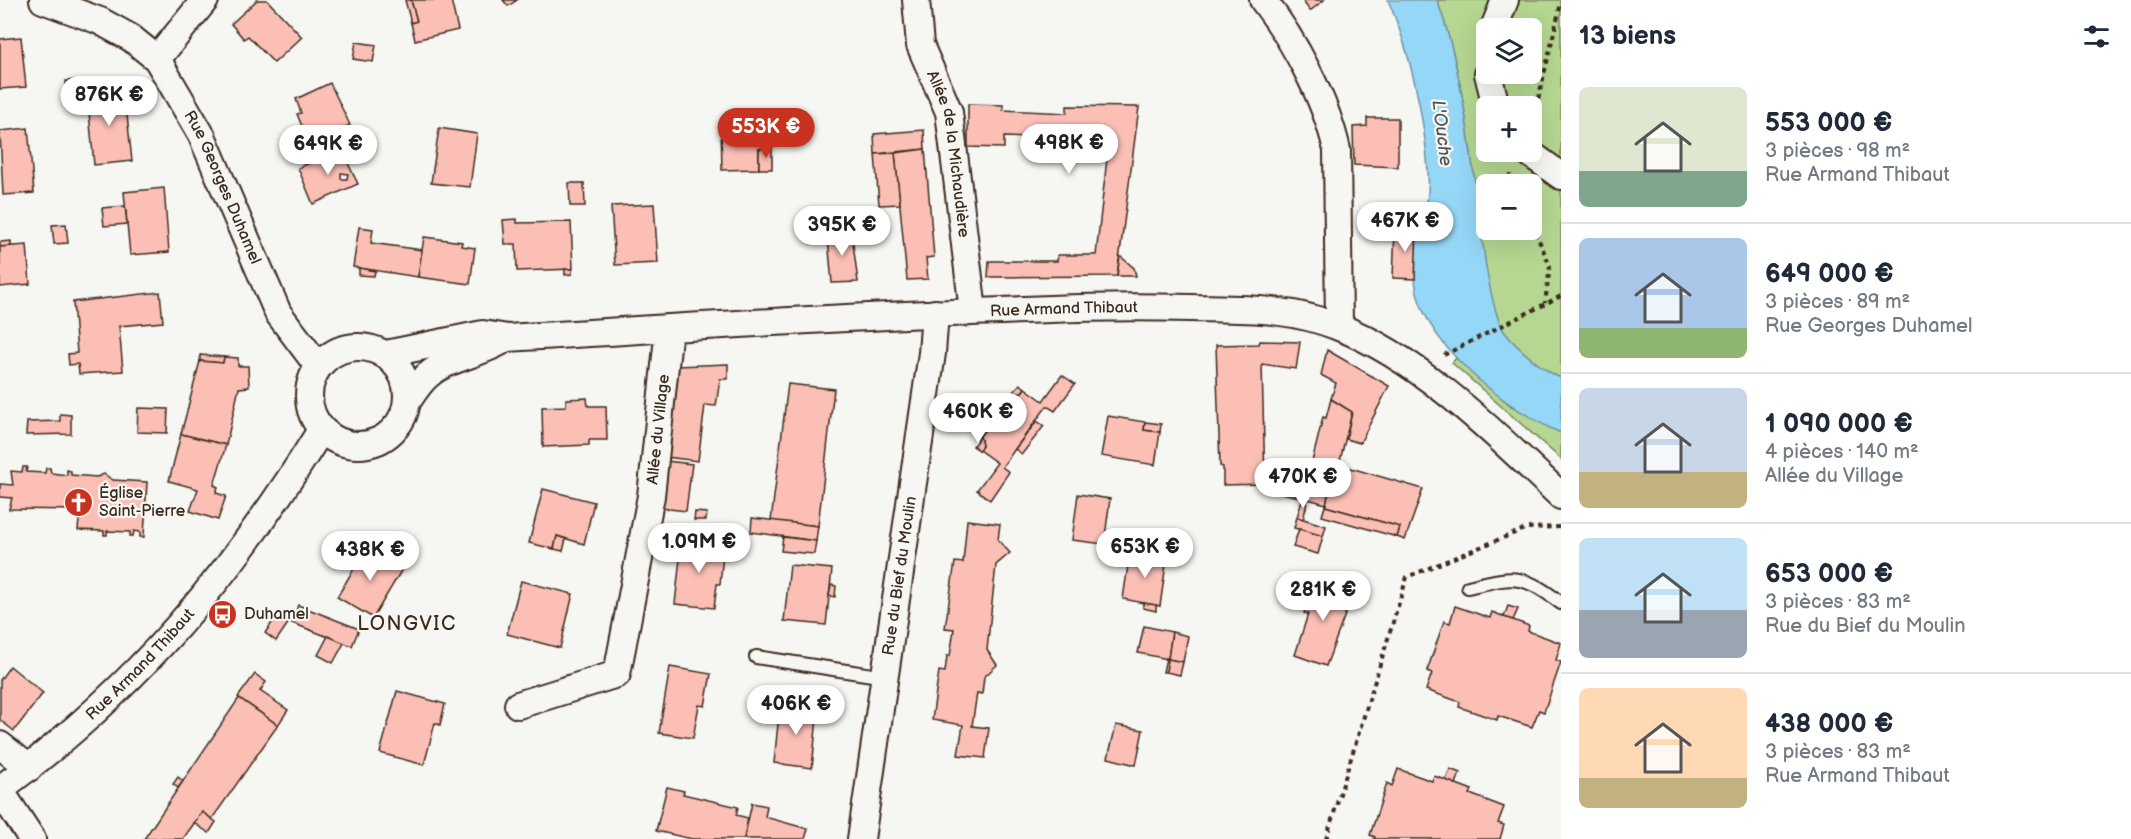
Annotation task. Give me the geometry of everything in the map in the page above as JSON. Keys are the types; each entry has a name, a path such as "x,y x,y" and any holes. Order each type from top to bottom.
{"street":[{"name":"Rue Georges Duhamel","path":"43,0 100,21 131,38 157,59 202,136 278,313 318,366"},
{"path":"157,59 205,0"},
{"name":"Allée de la Michaudière","path":"916,0 920,45 949,112 973,311"},
{"path":"1263,0 1283,26 1332,130 1336,150 1339,327"},
{"path":"1498,18 1505,0"},
{"path":"1542,161 1557,171"},
{"name":"Rue Armand Thibaut","path":"386,354 483,334 508,338 973,311 1115,307 1279,309 1339,327 1383,348 1421,374 1503,442 1561,495"},
{"name":"Rue du Bief du Moulin","path":"861,839 936,314"},
{"name":"Allée du Village","path":"518,705 617,674 651,496 669,328"},
{"name":"Rue Armand Thibaut","path":"407,402 427,375 453,360 484,350 508,338"},
{"path":"352,346 369,347 386,354 404,376 407,402 398,425 379,441 363,445 345,443 321,430 313,416 309,399 311,382 318,366 336,351 352,346"},
{"name":"Rue Armand Thibaut","path":"0,790 29,768 131,678 179,628 246,544 321,430"},
{"path":"0,746 29,768"},
{"path":"0,790 32,839"}],"lane":[{"path":"1468,587 1507,578 1535,583 1561,603"},
{"path":"756,657 885,677"}],"path":[{"path":"1539,96 1561,3"},
{"path":"1539,240 1550,266 1545,303"},
{"path":"1447,353 1561,296"},
{"path":"1326,839 1407,577 1527,528 1561,527"}],"green space":[{"path":"1437,0 1561,0 1561,378 1527,355 1500,324 1491,296 1482,240 1542,240 1542,174 1476,174 1476,192 1463,102 1452,50"},
{"path":"1456,358 1511,406 1561,433 1561,459 1452,363"}],"water":[{"name":"L'Ouche","path":"1388,0 1437,0 1452,50 1463,102 1476,192 1476,240 1482,240 1492,296 1500,324 1527,355 1561,378 1561,433 1516,408 1470,372 1449,350 1432,327 1420,304 1415,280 1415,242 1427,198 1426,151 1424,129 1410,62"}],"building":[{"path":"257,0 267,0 302,37 274,63 248,36 244,39 231,24"},
{"path":"405,0 411,0 417,21 411,23"},
{"path":"411,0 451,0 458,30 415,40 411,23 417,21"},
{"path":"503,0 517,0 508,6"},
{"path":"1302,0 1324,0 1310,11"},
{"path":"21,37 26,87 0,89 0,39"},
{"path":"356,42 376,45 373,62 353,59"},
{"path":"81,80 82,91 67,92 66,81"},
{"path":"330,83 350,125 309,143 297,114 301,113 296,99"},
{"path":"124,88 132,161 94,165 87,92"},
{"path":"968,104 1003,105 1003,110 1067,113 1067,106 1139,107 1117,276 988,277 989,261 1057,261 1058,255 1096,255 1109,141 1004,137 1004,148 968,147"},
{"path":"1367,118 1398,118 1398,167 1354,165 1353,127 1367,126"},
{"path":"771,125 772,148 759,149 759,169 722,170 721,126"},
{"path":"28,128 34,193 3,195 0,131"},
{"path":"439,128 477,134 470,187 431,183"},
{"path":"924,130 925,149 875,154 874,134"},
{"path":"1064,140 1073,140 1071,160 1063,160"},
{"path":"772,148 772,169 759,169 759,149"},
{"path":"341,149 358,184 313,204 298,168","holes":["341,173 348,174 347,179 341,179"]},
{"path":"925,149 934,257 926,258 928,279 907,280 895,153"},
{"path":"895,153 900,204 879,205 875,154"},
{"path":"569,183 584,183 585,206 570,206"},
{"path":"164,188 169,252 130,255 124,192"},
{"path":"654,204 658,263 615,265 611,206"},
{"path":"125,206 127,224 104,226 102,208"},
{"path":"517,219 517,223 571,222 573,269 517,271 516,244 505,244 503,220"},
{"path":"66,224 68,243 54,244 52,225"},
{"path":"359,227 373,229 371,243 422,250 418,277 353,267"},
{"path":"851,228 858,282 832,283 828,239 830,230"},
{"path":"1395,228 1417,228 1415,279 1393,278"},
{"path":"424,237 462,242 461,246 475,248 470,284 418,277"},
{"path":"11,241 11,246 0,247 0,242"},
{"path":"27,245 30,284 0,287 0,247"},
{"path":"1120,256 1134,268 1136,276 1117,276"},
{"path":"359,268 375,271 374,276 359,275"},
{"path":"565,269 572,269 572,274 565,275"},
{"path":"160,292 163,322 119,326 123,371 79,374 78,364 69,365 68,354 77,353 73,302"},
{"path":"1260,341 1300,342 1296,369 1262,364 1265,484 1223,485 1223,467 1220,466 1216,345 1259,344"},
{"path":"1327,350 1389,386 1360,443 1346,439 1352,412 1331,399 1336,383 1321,375"},
{"path":"200,355 224,357 223,363 200,361"},
{"path":"224,357 238,358 238,366 248,366 249,387 239,388 226,445 181,434 200,361 223,363"},
{"path":"728,364 728,379 720,379 716,406 705,405 698,461 666,457 677,366"},
{"path":"1062,375 1075,384 1055,411 1047,406 1015,449 1002,467 1009,472 990,500 977,490 997,463 979,450 982,446 980,436 986,428 984,426 1012,393 1022,392 1025,388 1043,401"},
{"path":"788,384 834,389 818,526 771,521"},
{"path":"1020,384 1025,388 1022,392 1012,393"},
{"path":"587,398 588,406 606,406 607,440 589,440 589,445 543,447 542,407 566,406 566,399"},
{"path":"1331,399 1352,412 1339,465 1337,464 1330,487 1315,482 1316,476 1309,474 1323,417 1326,418"},
{"path":"138,408 168,409 167,433 137,432"},
{"path":"60,414 71,415 71,434 26,435 27,422 60,421"},
{"path":"1108,416 1145,422 1144,430 1160,432 1155,465 1101,456"},
{"path":"1037,421 1044,426 1022,454 1015,449"},
{"path":"1145,422 1161,424 1160,432 1144,430"},
{"path":"181,434 226,445 214,485 218,487 216,493 226,496 218,520 190,511 198,489 169,481"},
{"path":"980,436 982,446 979,450 973,446"},
{"path":"666,461 692,464 686,511 661,508"},
{"path":"1337,464 1423,489 1405,540 1397,537 1400,527 1325,506"},
{"name":"Église Saint-Pierre","path":"23,467 27,467 26,472 45,473 46,468 50,468 51,473 67,475 67,470 71,471 71,475 97,477 104,474 113,480 147,482 144,537 140,537 140,532 134,531 133,536 130,536 130,532 107,531 107,535 104,535 104,531 78,530 80,510 9,509 12,498 0,497 0,484 13,485 11,471 22,472"},
{"path":"1281,471 1313,479 1308,499 1277,492"},
{"path":"1312,482 1330,487 1326,504 1308,499"},
{"path":"543,489 594,502 584,544 557,536 554,549 529,543"},
{"path":"1078,494 1110,499 1104,544 1072,540"},
{"path":"1303,497 1308,499 1303,520 1297,517"},
{"path":"1325,506 1400,527 1397,537 1322,516"},
{"path":"695,512 707,513 706,520 694,520"},
{"path":"1297,517 1326,526 1323,536 1294,528"},
{"path":"752,518 818,526 816,541 751,532"},
{"path":"967,520 1000,524 998,540 1010,553 996,565 987,650 997,665 984,677 982,694 977,693 972,726 989,728 985,758 958,755 963,725 932,720 939,671 945,672 947,656 950,656 954,629 945,628 955,562 963,563"},
{"path":"1299,529 1323,536 1318,554 1293,547"},
{"path":"557,536 566,539 563,551 554,549"},
{"path":"783,537 816,541 814,554 781,551"},
{"path":"682,540 724,546 720,584 717,584 714,608 675,604"},
{"path":"368,545 404,566 373,618 337,597"},
{"path":"1130,552 1167,557 1160,606 1123,599"},
{"path":"790,565 832,569 826,625 784,621"},
{"path":"521,581 573,594 560,648 507,634"},
{"path":"1315,581 1353,593 1326,666 1295,655 1308,614 1304,613"},
{"path":"831,585 836,586 835,597 829,596"},
{"path":"1143,603 1156,605 1156,611 1143,608"},
{"path":"298,605 359,629 352,646 292,623"},
{"path":"1455,606 1490,618 1492,612 1529,626 1528,631 1561,643 1556,660 1561,662 1544,712 1539,710 1532,727 1498,716 1497,720 1459,707 1460,702 1426,690 1432,673 1427,671 1444,621 1450,623"},
{"path":"1508,606 1518,609 1513,620 1504,617"},
{"path":"276,617 289,622 276,641 265,633"},
{"path":"1144,626 1172,632 1168,659 1138,653"},
{"path":"1172,632 1188,636 1183,662 1168,659"},
{"path":"328,636 344,643 333,663 318,655"},
{"path":"1166,658 1168,659 1166,672 1163,672"},
{"path":"1168,659 1183,662 1180,675 1166,672"},
{"path":"10,666 43,693 14,731 0,720 0,680"},
{"path":"670,667 711,674 705,706 699,705 693,738 659,733"},
{"path":"255,674 266,682 260,691 288,710 278,725 238,697"},
{"path":"397,691 445,704 440,725 435,723 424,765 380,753"},
{"path":"239,698 278,725 212,819 202,812 183,839 144,839"},
{"path":"780,704 818,708 812,768 774,763"},
{"path":"1116,725 1143,730 1136,765 1108,758"},
{"path":"1398,769 1432,781 1434,776 1446,780 1472,790 1470,794 1504,807 1498,823 1504,825 1500,839 1374,839 1375,837 1370,835 1387,783 1392,786"},
{"path":"1450,769 1460,773 1456,784 1446,780"},
{"path":"178,777 183,781 178,788 173,784"},
{"path":"667,787 684,791 683,794 738,807 736,815 748,818 744,839 692,839 656,831"},
{"path":"752,803 767,806 765,817 808,829 805,839 744,839"},
{"path":"202,812 216,822 209,833 194,823"}],"place":[{"name":"Église Saint-Pierre","path":"78,502"},
{"name":"Duhamel","path":"223,614"}],"district":[{"name":"LONGVIC","path":"407,624"}]}
